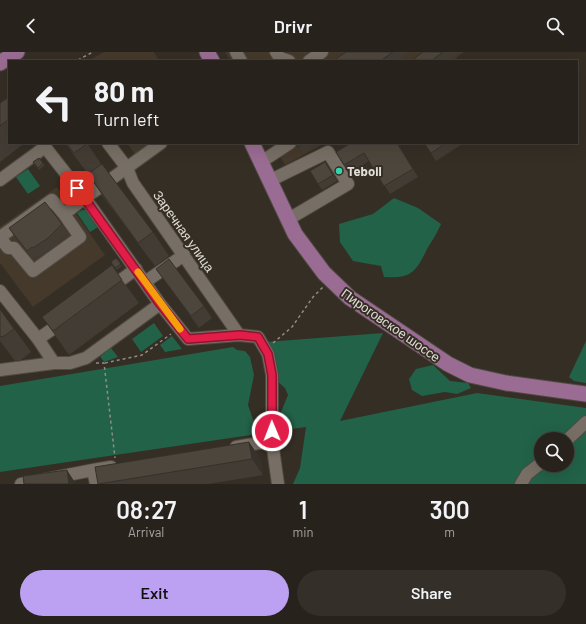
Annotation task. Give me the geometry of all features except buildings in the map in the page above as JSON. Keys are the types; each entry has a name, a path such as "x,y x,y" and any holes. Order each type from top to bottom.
{"main road":[{"path":"0,63 17,52"},
{"name":"Пироговское шоссе","path":"252,144 288,220 304,248 330,280 350,298 448,364 470,375 506,383 586,394"}],"street":[{"path":"310,60 322,52"},
{"name":"Заречная улица","path":"109,144 126,168 133,183 240,335"},
{"path":"64,214 160,144"},
{"path":"261,162 288,144"},
{"path":"0,180 45,147 84,198 160,304 188,339 240,335 258,337 265,350 272,375 272,441 278,484"},
{"path":"269,180 328,152 348,184 288,220"},
{"path":"52,200 64,214 80,237 33,272 14,248 8,248 0,237 52,200"},
{"path":"145,282 184,255"},
{"path":"99,296 136,269"},
{"path":"0,291 38,339 54,363"},
{"path":"0,369 54,363 70,363 86,358 160,304"},
{"path":"38,339 74,313"},
{"path":"574,433 586,422"},
{"path":"224,449 272,441"},
{"path":"21,484 119,465"},
{"path":"521,484 527,474 534,468"},
{"path":"93,470 96,484"}],"path":[{"path":"78,60 93,52"},
{"path":"265,350 292,327 313,297 330,280"},
{"path":"76,361 90,364 104,363 142,355 179,328"},
{"path":"104,363 119,465"}],"shaded area":[{"path":"104,52 154,52 158,60 90,60"},
{"path":"225,52 464,52 453,60 229,60"},
{"path":"128,144 149,144 135,154"},
{"path":"274,144 323,144 285,165"},
{"path":"57,187 105,255 33,307 0,263 0,227"}],"green space":[{"path":"28,169 40,186 28,194 16,177"},
{"path":"394,198 418,208 441,224 416,268 412,272 401,277 384,277 381,266 353,261 340,242 339,224 373,214"},
{"path":"82,210 87,210 98,227 90,232 77,213"},
{"path":"154,323 163,336 141,352 132,339"},
{"path":"383,333 340,421 477,393 586,408 586,484 293,484 300,468 306,427 284,430 281,412 288,395 285,388 277,381 275,355 266,342"},
{"path":"172,336 182,349 165,352 160,345"},
{"path":"586,341 586,383 574,381 569,377"},
{"path":"233,347 237,350 245,351 250,357 254,375 248,405 258,434 0,472 0,386"},
{"path":"111,348 118,357 104,362 100,356"},
{"path":"433,365 450,381 468,383 471,388 457,394 445,392 422,396 412,390 409,379 416,369"}],"slow traffic":[{"path":"138,272 160,304 180,329"}],"place":[{"name":"Teboil","path":"339,171"}],"route":[{"path":"77,188 160,304 188,339 240,335 258,337 268,354 272,375 272,431"}]}
